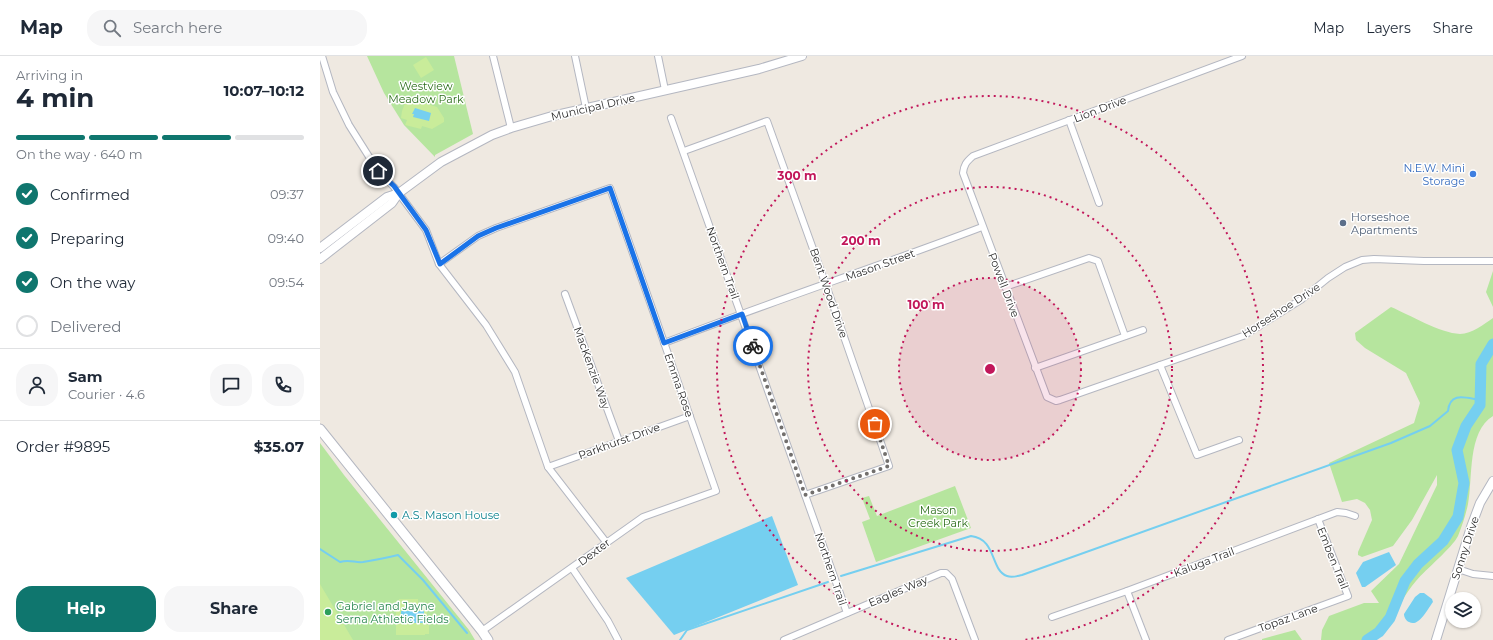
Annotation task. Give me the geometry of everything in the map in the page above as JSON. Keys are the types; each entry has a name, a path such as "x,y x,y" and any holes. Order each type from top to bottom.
{"main road":[{"path":"320,430 488,640"}],"street":[{"path":"322,56 333,92 349,125 378,171 399,193 426,230 440,264 486,325 515,372 548,467 606,542"},
{"path":"493,56 511,128"},
{"path":"575,56 586,108"},
{"path":"658,56 665,90"},
{"name":"Municipal Drive","path":"320,258 386,197 399,193 431,169 458,152 492,135 552,116 759,69 802,56"},
{"name":"Lion Drive","path":"963,168 966,162 973,156 1242,56"},
{"name":"Northern Trail","path":"671,118 742,314 847,613"},
{"path":"1069,120 1099,203"},
{"name":"Bent Wood Drive","path":"684,151 767,121 826,284 889,466 805,495"},
{"name":"Powell Drive","path":"963,168 963,174 982,227 1045,395 1051,400"},
{"name":"Emma Rose","path":"440,264 478,236 496,228 610,188 716,491"},
{"name":"Mason Street","path":"664,343 982,227"},
{"name":"Municipal Drive","path":"320,248 351,230"},
{"path":"1005,287 1089,258 1098,261 1125,336"},
{"name":"Horseshoe Drive","path":"1051,400 1060,400 1160,366 1250,332 1302,299 1328,278 1362,260 1493,261"},
{"name":"MacKenzie Way","path":"565,294 619,441"},
{"path":"1035,368 1143,330"},
{"path":"1160,366 1197,455 1239,440"},
{"name":"Parkhurst Drive","path":"548,467 690,416"},
{"name":"Sonny Drive","path":"1436,640 1480,503 1493,481"},
{"name":"Dexter","path":"482,631 572,568 606,542 644,517 716,491"},
{"name":"Kaluga Trail","path":"1052,617 1127,591 1338,512 1355,516"},
{"name":"Emben Trail","path":"1318,519 1348,596"},
{"path":"572,568 608,621 618,640"},
{"path":"1458,569 1472,574 1493,576"},
{"name":"Eagles Way","path":"784,640 938,573 946,573 952,579 975,640"},
{"path":"1127,591 1146,640"},
{"name":"Topaz Lane","path":"1228,640 1348,596"}],"green space":[{"name":"Westview Meadow Park","path":"367,56 454,56 473,134 435,155 435,157 404,125 384,93"},
{"path":"426,57 434,70 421,78 413,65"},
{"path":"407,98 437,107 444,118 444,122 432,129 422,126 421,129 405,125 407,120 401,118"},
{"path":"1493,271 1493,307 1486,292"},
{"path":"1391,307 1434,327 1460,334 1473,331 1493,318 1493,416 1485,423 1475,444 1468,504 1461,528 1455,541 1412,586 1406,594 1393,619 1380,637 1375,640 1321,640 1322,630 1329,616 1364,603 1379,603 1371,591 1399,564 1437,485 1437,475 1412,520 1393,546 1362,557 1358,555 1372,520 1370,510 1365,503 1357,499 1342,502 1329,463 1414,423 1420,403 1406,373 1365,348 1356,340 1355,333"},
{"path":"320,443 469,630 475,640 320,640"},
{"name":"Mason Creek Park","path":"955,486 971,528 876,562 862,522 870,519 862,498 869,496 877,516"},
{"name":"Gabriel and Jayne Serna Athletic Fields","path":"320,584 353,640 320,640"},
{"path":"399,599 418,599 418,607 427,607 427,625 429,625 429,634 396,635 396,607 399,607"},
{"path":"1295,630 1302,640 1262,640 1262,639"}],"water":[{"path":"415,108 431,113 429,121 413,117 414,114 412,114"},
{"path":"772,516 798,585 674,635 626,578"},
{"path":"1389,552 1396,565 1365,587 1362,587 1356,573 1363,562"},
{"path":"1420,593 1424,593 1432,599 1433,602 1420,620 1413,623 1409,622 1405,619 1404,614 1415,597"},
{"path":"401,611 424,611 424,623 401,623"}],"waterway":[{"path":"1367,640 1379,632 1390,618 1405,581 1418,564 1443,541 1458,517 1464,483 1457,450 1466,426 1480,405 1481,364 1493,344"},
{"path":"841,576 971,536 979,538 985,543 1002,573 1011,577 1022,575 1391,443 1430,426 1448,411 1449,405 1455,398 1464,397 1480,400"},
{"path":"320,549 340,562 363,562 398,555 423,580 467,633"},
{"path":"680,640 687,630 828,582"}],"way so far":[{"path":"753,346 805,495 889,466 875,424"}],"place":[{"name":"N.E.W. Mini Storage","path":"1473,174"},
{"name":"Horseshoe Apartments","path":"1343,223"},
{"name":"A.S. Mason House","path":"394,515"},
{"name":"Gabriel and Jayne Serna Athletic Fields","path":"328,612"}],"route":[{"path":"378,171 394,186 426,230 440,264 478,236 496,228 610,188 664,343 742,314 753,346"}]}
